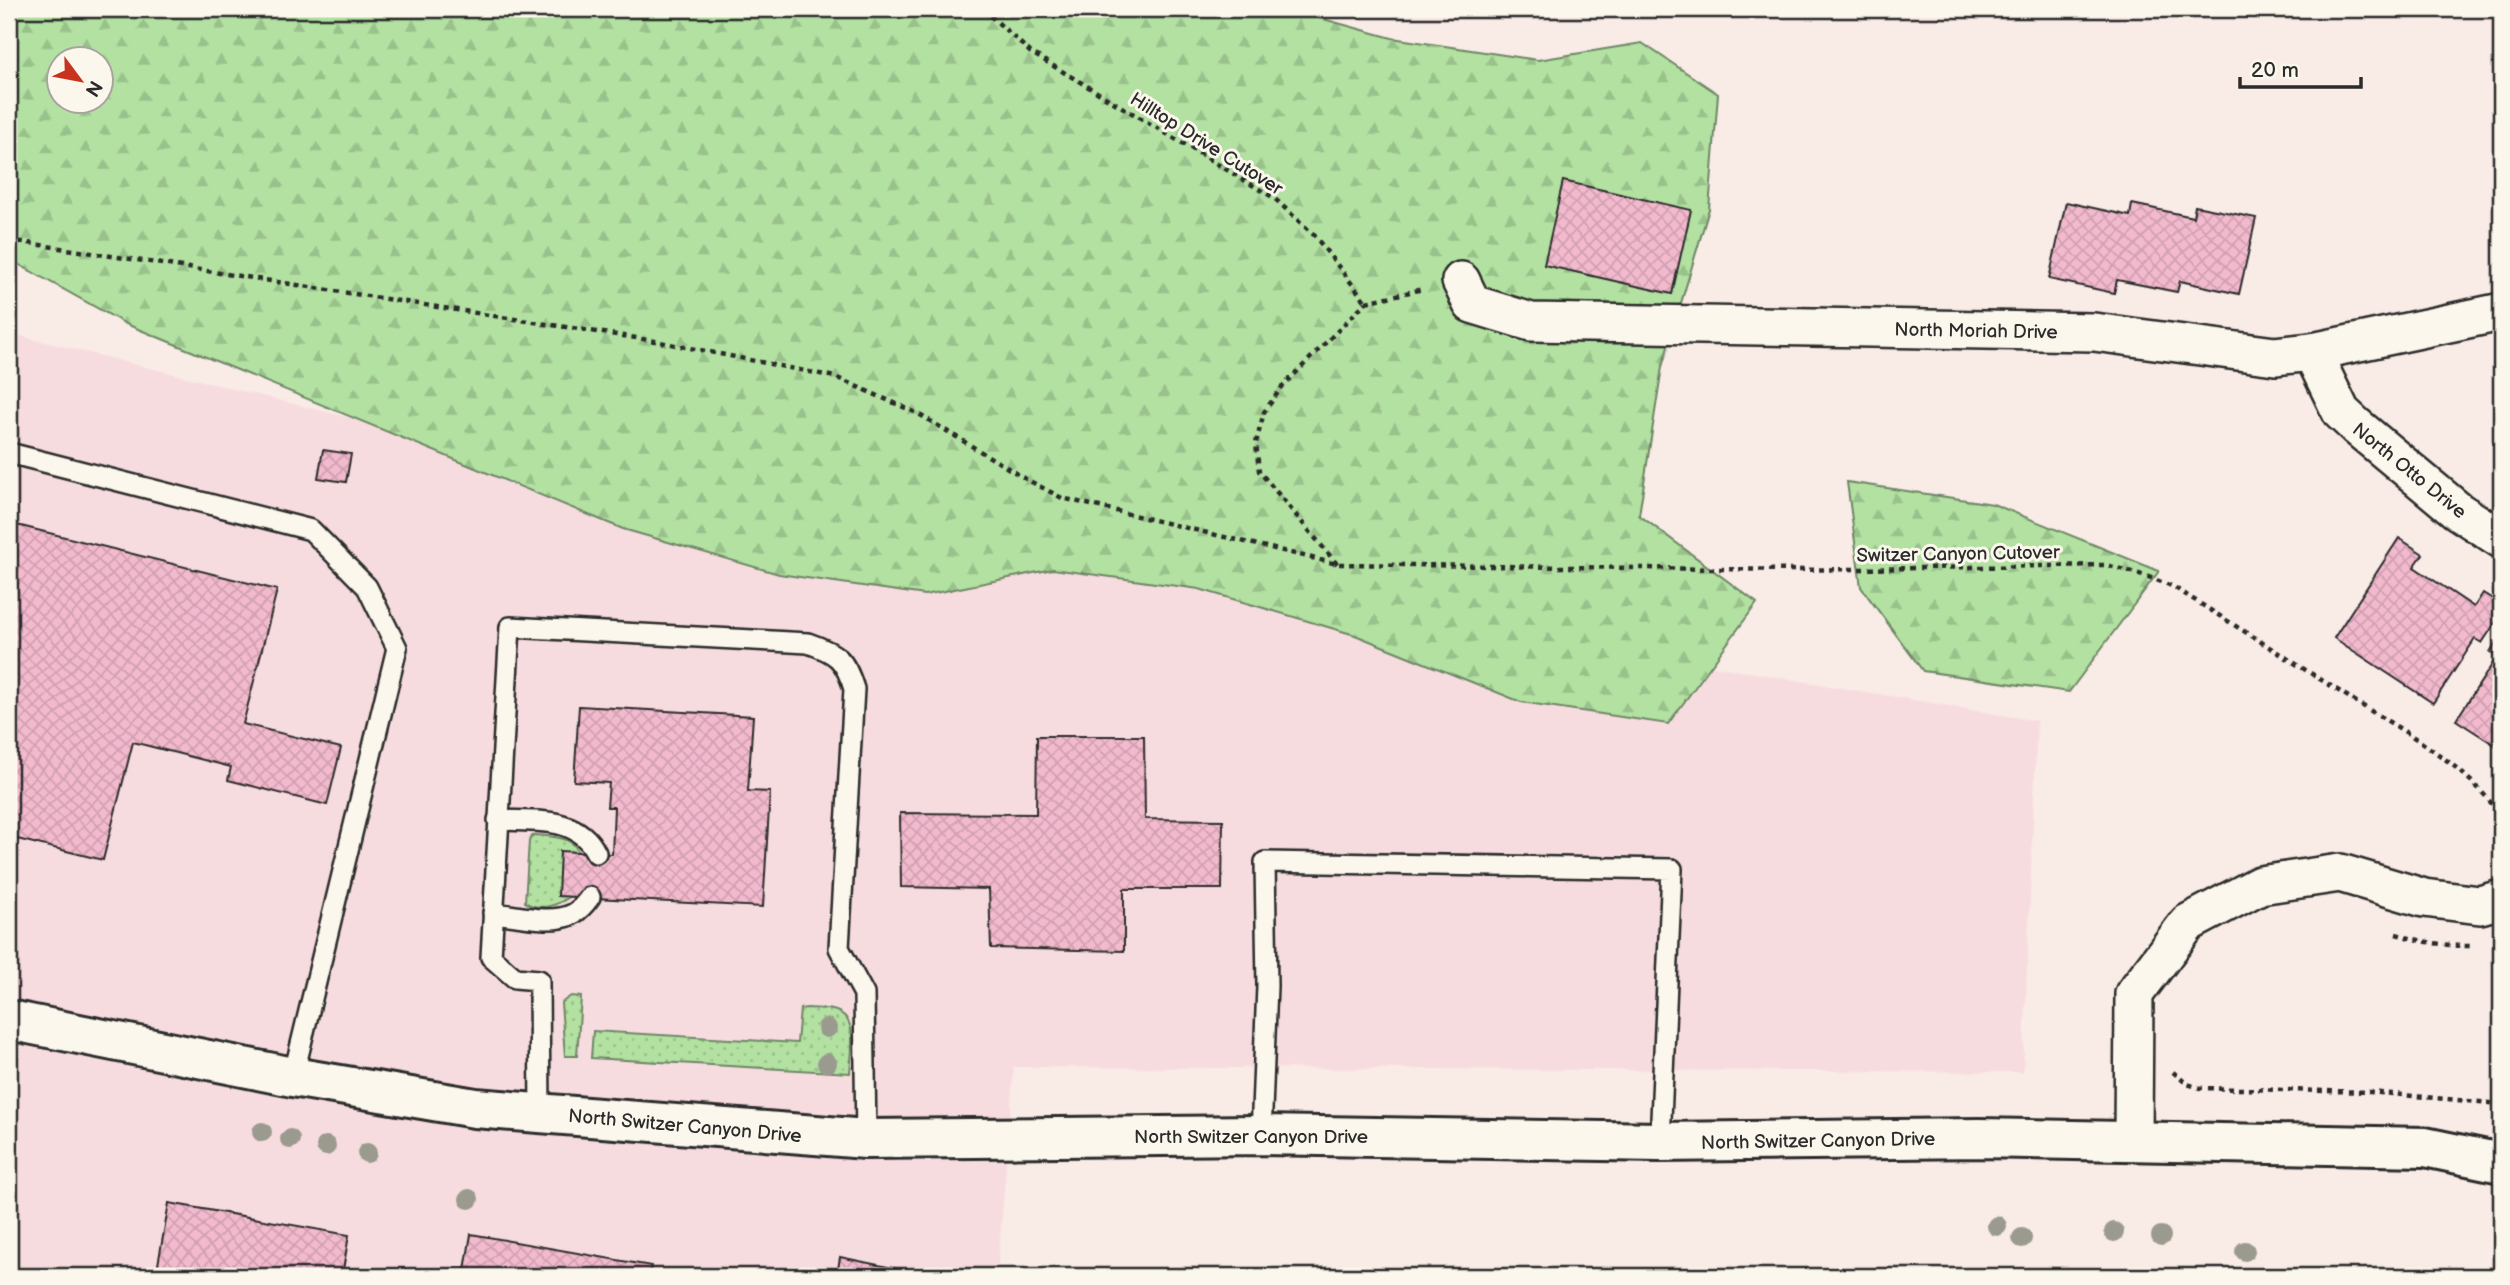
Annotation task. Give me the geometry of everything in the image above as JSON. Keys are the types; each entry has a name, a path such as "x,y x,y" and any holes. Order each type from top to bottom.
{"street":[{"name":"North Moriah Drive","path":"1461,281 1472,304 1531,322 2094,332 2275,356 2312,352 2501,312"},
{"name":"North Otto Drive","path":"2312,352 2341,412 2458,511 2501,539"},
{"path":"2133,1141 2134,994 2188,923 2260,885 2340,873 2424,898 2480,905 2501,900"},
{"name":"North Switzer Canyon Drive","path":"9,1020 293,1077 475,1108 866,1139 1261,1135 1660,1142 1979,1138 2425,1147 2501,1163"}],"lane":[{"path":"9,453 311,530 367,587 397,648 293,1077"},
{"path":"540,1113 539,980 515,978 491,957 510,627 808,643 832,651 847,667 854,689 838,948 864,994 866,1139"},
{"path":"498,820 565,825 579,831 589,840 596,853"},
{"path":"1261,1135 1267,986 1265,862 1672,869 1660,1142"},
{"path":"493,913 550,919 571,915 590,897"}],"path":[{"name":"Hilltop Drive Cutover","path":"983,9 1030,52 1274,198 1314,235 1366,302"},
{"name":"Switzer Canyon Cutover","path":"9,240 656,341 835,377 917,413 1026,480 1062,498 1337,564 1794,570 2106,565 2172,586 2375,713 2456,766 2490,800 2501,816"},
{"path":"1337,564 1259,471 1256,443 1264,412 1282,387 1366,302 1461,281"},
{"path":"2388,931 2420,942 2475,946"},
{"path":"2169,1067 2175,1076 2186,1084 2200,1088 2370,1092 2501,1104"}],"shaded area":[{"path":"9,333 567,472 2037,721 2023,1072 1014,1067 997,1276 9,1276"}],"green space":[{"path":"9,9 1287,9 1392,38 1538,60 1642,43 1718,94 1709,209 1662,367 1639,515 1757,603 1668,724 1521,702 1355,635 1199,589 1053,569 925,595 779,574 623,529 126,324 9,259"},
{"path":"1847,482 1993,504 2159,571 2069,692 1923,671 1861,587"},
{"path":"533,835 563,839 576,848 578,855 575,893 551,906 538,907 525,902 529,841"},
{"path":"571,996 581,997 577,1056 565,1056 561,1003"},
{"path":"800,1009 836,1011 848,1021 852,1038 850,1073 591,1058 593,1031 797,1043"}],"building":[{"path":"1563,181 1691,210 1672,294 1544,265"},
{"path":"2066,202 2130,216 2132,204 2193,217 2195,206 2256,218 2239,294 2180,281 2177,292 2117,280 2114,293 2049,279"},
{"path":"323,450 351,454 346,482 318,478"},
{"path":"9,523 277,590 243,724 341,748 327,805 228,780 231,767 133,742 103,860 9,837"},
{"path":"2399,538 2423,554 2414,567 2474,607 2483,593 2501,604 2501,614 2482,643 2475,639 2433,703 2334,638"},
{"path":"2501,635 2501,749 2456,720 2497,657 2490,652"},
{"path":"579,706 753,716 748,791 770,792 763,907 558,896 560,851 612,854 614,807 607,807 609,783 574,781"},
{"path":"1037,736 1144,736 1145,819 1223,820 1222,889 1124,889 1124,951 991,948 989,889 901,887 900,813 1036,814"},
{"path":"169,1203 349,1235 342,1276 156,1276"},
{"path":"471,1234 651,1266 649,1276 464,1276"},
{"path":"840,1257 912,1272 911,1276 837,1276"}]}
